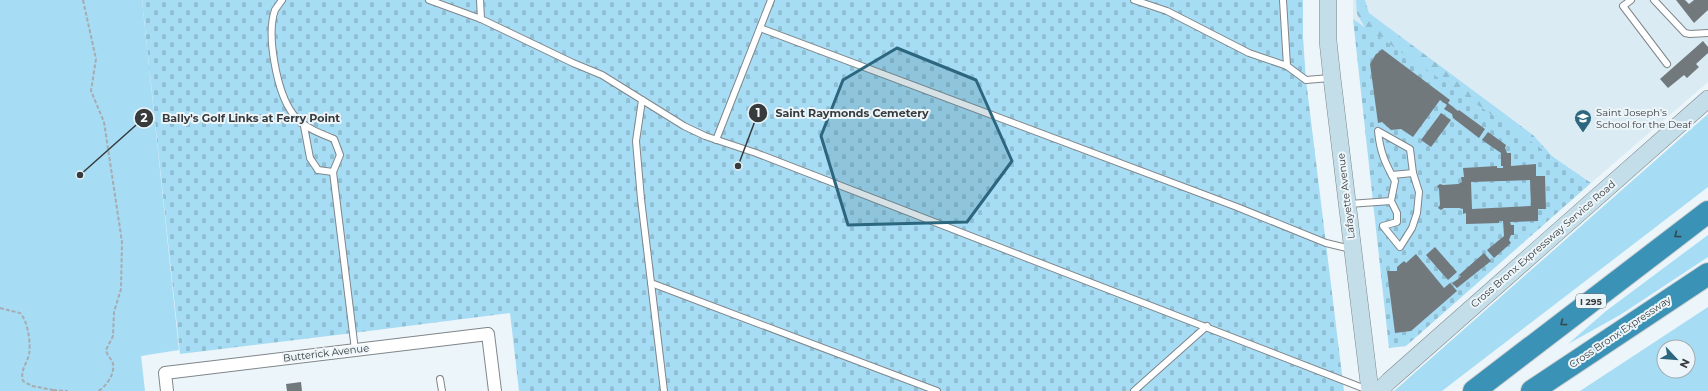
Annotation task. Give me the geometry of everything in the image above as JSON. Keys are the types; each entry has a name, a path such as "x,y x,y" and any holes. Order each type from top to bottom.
{"highway":[{"name":"I 295","path":"1474,391 1708,212"},
{"name":"Cross Bronx Expressway","path":"1538,387 1708,274"},
{"path":"1538,387 1708,287"}],"street":[{"name":"Lafayette Avenue","path":"1328,0 1328,41 1332,78 1353,250 1373,391"},
{"name":"Cross Bronx Expressway Service Road","path":"1373,391 1389,381 1708,99"},
{"name":"Butterick Avenue","path":"167,391 165,372 488,334 494,391"}],"lane":[{"path":"282,0 275,10 271,44 280,86 292,113 304,126 334,139 340,155 333,172 355,350"},
{"path":"429,0 481,19 573,63 602,75 684,126 716,140 771,159 1373,391"},
{"path":"480,0 481,19"},
{"path":"716,140 771,0"},
{"path":"1134,0 1167,12 1249,53 1287,66 1306,80 1332,78"},
{"path":"1283,0 1287,66"},
{"path":"1631,0 1623,6 1666,64"},
{"path":"1654,0 1685,33 1708,33"},
{"path":"760,28 1237,207 1326,243 1353,250"},
{"path":"642,100 636,141 641,199 664,391"},
{"path":"304,126 310,158 318,170 333,172"},
{"path":"1378,131 1410,150 1413,173 1420,192 1417,213 1412,228 1400,246 1383,226 1397,222 1397,213 1391,201 1395,181 1380,149 1378,131"},
{"path":"1392,175 1413,173"},
{"path":"1347,204 1391,201"},
{"path":"651,283 938,391"},
{"path":"1134,391 1207,326"},
{"path":"440,379 442,391"}],"path":[{"path":"83,0 96,53 96,65 91,91 104,122 122,242 121,289 114,312 114,336 106,350 113,364 112,373 102,389 98,391"},
{"path":"0,308 20,313 26,322 30,347 27,360 22,370 23,381 28,385 68,391"}],"highlighted area":[{"path":"897,48 976,80 1012,161 967,222 848,225 821,136 843,80"}],"shaded area":[{"name":"Saint Joseph's School for the Deaf","path":"1353,0 1708,0 1708,82 1591,183 1353,19"}],"green space":[{"path":"0,0 142,0 179,350 141,356 145,391 0,391"},
{"path":"142,0 1303,0 1303,37 1306,80 1344,391 519,391 510,313 180,354"},
{"path":"1356,0 1365,0 1369,13 1533,135 1570,176 1370,36 1357,14"},
{"path":"1353,19 1591,183 1406,346 1389,348"},
{"path":"1708,114 1708,187 1442,391 1394,391"},
{"path":"1708,235 1708,257 1620,315 1568,344 1606,311"},
{"path":"1708,307 1708,391 1580,391 1656,341 1656,379 1696,379 1696,339 1659,339"}],"building":[{"path":"1676,0 1685,0 1689,4 1694,0 1708,0 1708,10 1694,23"},
{"path":"1703,41 1708,47 1708,53 1696,64 1699,67 1687,78 1684,75 1668,88 1660,79"},
{"path":"1382,49 1450,100 1448,103 1458,111 1459,110 1485,129 1479,138 1453,118 1452,114 1444,109 1447,105 1440,100 1413,137 1401,129 1391,130 1382,122 1378,123 1370,64 1376,54"},
{"path":"1441,113 1451,120 1431,147 1421,140"},
{"path":"1488,132 1506,145 1505,148 1507,153 1511,153 1511,166 1536,164 1536,176 1545,176 1546,209 1538,209 1538,221 1510,222 1511,225 1514,225 1514,235 1511,235 1509,240 1511,243 1494,258 1487,250 1504,236 1503,221 1499,221 1499,223 1466,224 1466,213 1463,214 1463,209 1444,208 1441,210 1438,208 1440,205 1439,189 1437,186 1440,184 1458,184 1462,182 1461,177 1464,177 1463,168 1497,166 1497,168 1503,168 1503,166 1501,166 1501,153 1482,140","holes":["1530,180 1531,206 1472,209 1471,182"]},
{"path":"1435,247 1457,272 1448,280 1426,255"},
{"path":"1484,253 1491,261 1457,288 1452,283"},
{"path":"1416,254 1444,288 1450,283 1457,291 1411,331 1395,333 1387,271 1397,271 1397,267 1404,261 1406,263"},
{"path":"301,382 302,391 287,391 286,384"}],"place":[{"name":"Saint Joseph's School for the Deaf","path":"1583,133"},
{"name":"Saint Raymonds Cemetery","path":"738,166"},
{"name":"Bally's Golf Links at Ferry Point","path":"80,175"}]}
